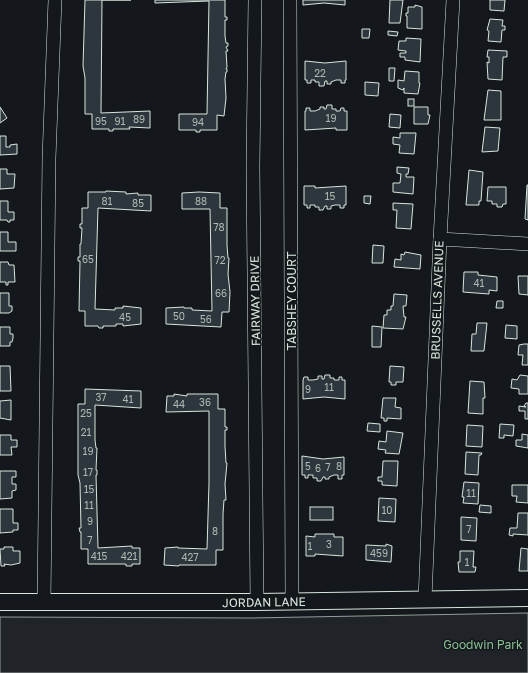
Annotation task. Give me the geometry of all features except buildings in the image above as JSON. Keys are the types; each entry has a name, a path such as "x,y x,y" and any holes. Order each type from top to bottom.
{"main road":[{"name":"JORDAN LANE","path":"0,602 292,602 528,598"}],"street":[{"path":"44,602 50,158 55,0"},
{"name":"FAIRWAY DRIVE","path":"255,0 253,166 257,602"},
{"name":"TABSHEY COURT","path":"290,0 292,602"},
{"name":"BRUSSELLS AVENUE","path":"425,599 440,239 453,0"},
{"path":"440,239 528,244"}],"green space":[{"name":"Goodwin Park","path":"528,613 528,673 0,673 0,617 251,618"}]}
